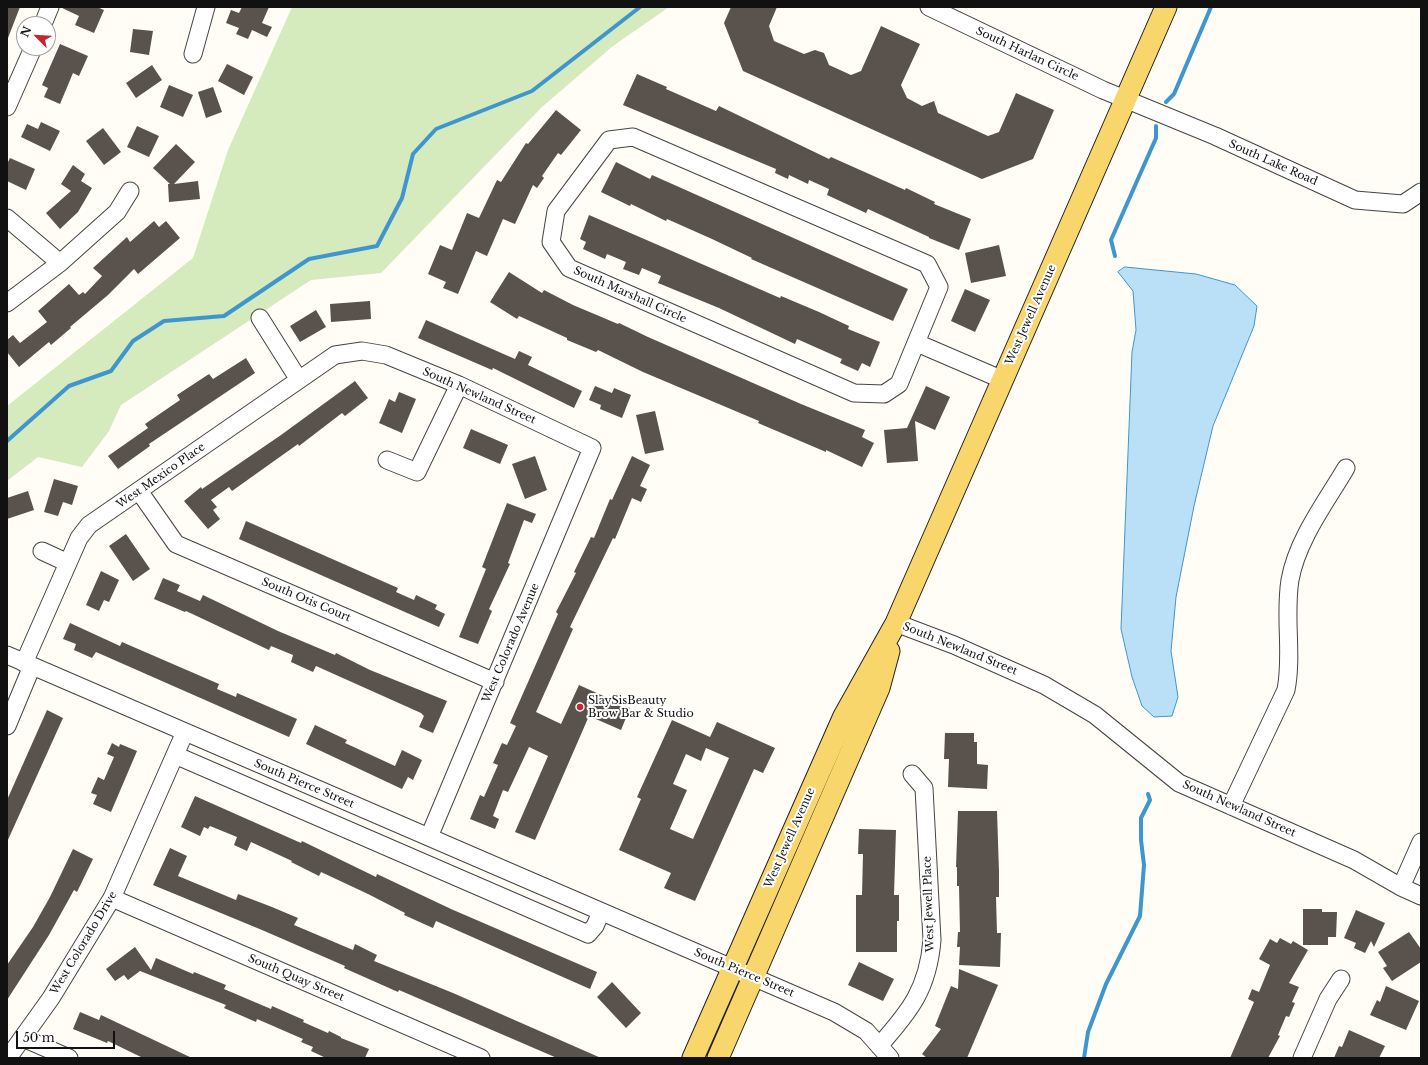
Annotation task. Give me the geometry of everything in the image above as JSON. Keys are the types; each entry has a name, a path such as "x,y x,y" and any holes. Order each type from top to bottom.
{"main road":[{"name":"West Jewell Avenue","path":"693,1058 844,716 896,623 1166,7"},
{"name":"West Jewell Avenue","path":"718,1058 879,688 896,623"}],"street":[{"path":"193,54 206,7"},
{"name":"South Harlan Circle","path":"929,7 1125,99"},
{"path":"7,107 29,56"},
{"name":"South Lake Road","path":"1125,99 1215,136 1355,200 1404,204 1421,192"},
{"name":"South Marshall Circle","path":"633,137 927,264 939,287 917,343 899,384 884,394 854,393 569,268 551,242 556,211 609,140 633,137"},
{"path":"7,303 60,263 117,212 130,191"},
{"path":"7,218 60,263"},
{"path":"260,318 299,380"},
{"path":"917,343 1003,380"},
{"name":"West Mexico Place","path":"7,726 28,665 68,562 78,538 89,525 335,355 362,351"},
{"name":"South Newland Street","path":"362,351 386,355 459,385 592,448"},
{"path":"387,460 417,472 459,385"},
{"name":"West Colorado Avenue","path":"429,837 592,448"},
{"path":"1232,806 1286,690 1290,670 1288,633 1290,580 1304,537 1346,468"},
{"name":"South Otis Court","path":"139,491 176,544 495,682"},
{"path":"42,551 68,562"},
{"name":"South Newland Street","path":"896,623 954,645 1044,684 1095,715 1179,782 1354,860 1401,887 1421,896"},
{"name":"South Pierce Street","path":"7,656 834,1012 866,1031 884,1052"},
{"name":"West Colorado Drive","path":"8,1058 51,998 112,898 185,732"},
{"path":"175,755 588,934 601,912"},
{"name":"West Jewell Place","path":"884,1052 909,1012 923,985 930,962 932,940 924,788 912,774"},
{"path":"1401,887 1421,842"},
{"name":"South Quay Street","path":"112,898 481,1058"},
{"path":"1302,1058 1328,999 1341,979"},
{"path":"23,1038 69,1058"}],"green space":[{"path":"292,7 669,7 613,46 542,107 381,273 311,280 121,405 109,431 82,467 38,457 7,481 7,406 193,258 228,150"}],"water":[{"path":"1125,267 1196,274 1235,285 1257,306 1254,326 1213,426 1194,506 1176,597 1171,651 1178,697 1172,716 1154,717 1142,706 1132,677 1121,629 1132,352 1136,330 1133,291 1118,272"}],"building":[{"path":"7,7 20,7 8,38"},
{"path":"60,7 97,7 104,10 94,33 75,25 79,16"},
{"path":"242,7 269,7 262,23 272,27 267,37 252,30 248,39 236,34 239,28 226,23 231,10 239,13"},
{"path":"731,7 777,7 769,26 774,41 804,54 815,50 824,53 829,65 851,75 861,71 881,26 920,44 901,85 907,98 922,106 934,101 938,113 988,136 999,132 1016,93 1054,110 1033,159 982,179 743,71 724,23"},
{"path":"133,29 153,31 149,55 130,52"},
{"path":"60,44 88,56 79,76 73,73 60,104 44,97 48,88 42,85"},
{"path":"227,64 253,77 244,95 218,81"},
{"path":"152,65 162,80 136,98 126,83"},
{"path":"637,74 667,87 666,89 716,111 719,106 829,159 831,157 905,190 906,188 935,202 934,204 971,219 959,250 929,238 868,209 866,213 827,195 829,189 809,180 808,184 789,175 788,179 775,173 776,169 623,105"},
{"path":"169,85 193,95 183,117 160,107"},
{"path":"213,87 222,112 206,118 198,92"},
{"path":"556,110 581,130 561,155 558,153 542,176 544,178 537,188 533,185 515,224 503,219 487,256 476,251 458,294 443,288 446,282 428,274 440,245 452,250 467,213 479,218 497,180 501,182 526,143 528,144"},
{"path":"41,122 60,131 50,151 21,137 27,124 38,129"},
{"path":"137,126 159,136 149,157 127,147"},
{"path":"103,128 121,152 104,165 86,141"},
{"path":"176,144 195,162 174,184 198,181 200,199 169,202 168,184 170,184 153,168"},
{"path":"10,158 35,169 26,190 7,181 7,164"},
{"path":"616,162 650,179 652,175 908,289 893,321 751,259 752,258 667,219 666,221 631,204 630,206 601,192"},
{"path":"73,165 85,174 81,181 92,188 78,212 60,229 46,213 71,191 61,184"},
{"path":"589,215 780,298 781,296 819,312 849,326 848,329 880,342 870,367 862,363 858,371 840,363 842,359 797,339 795,344 719,308 658,283 661,276 642,268 639,275 623,269 626,262 607,254 605,259 583,249 586,242 580,239"},
{"path":"154,221 159,227 166,221 180,238 138,274 134,269 108,295 70,327 71,328 51,345 49,342 19,367 7,352 7,340 13,335 20,343 47,322 38,311 69,284 79,295 83,292 85,294 102,276 93,268 127,237 130,242"},
{"path":"999,245 1006,276 971,283 965,253"},
{"path":"509,272 542,293 544,290 573,305 618,324 619,323 801,404 865,430 862,437 874,443 862,467 826,450 826,452 758,423 759,421 643,372 598,350 596,352 567,340 567,338 519,316 517,319 490,302"},
{"path":"965,289 990,300 975,332 951,321"},
{"path":"370,301 371,319 331,322 330,304"},
{"path":"316,310 326,327 300,342 290,326"},
{"path":"426,320 515,359 519,351 532,357 528,365 582,391 574,408 493,368 492,370 418,338"},
{"path":"246,358 255,373 149,444 150,446 118,469 108,456 148,428 145,424 180,400 177,395 209,374 213,379"},
{"path":"355,381 368,398 345,416 342,413 299,446 298,444 232,491 229,487 211,500 217,507 213,510 220,519 208,529 184,501 201,487 202,489 281,435"},
{"path":"595,386 612,393 614,388 631,395 622,418 600,409 601,405 589,400"},
{"path":"926,386 950,397 935,430 915,421 918,461 887,463 884,430 907,428"},
{"path":"399,392 416,399 402,433 379,423 389,399 395,402"},
{"path":"655,411 664,450 645,454 636,415"},
{"path":"471,429 508,445 500,464 463,448"},
{"path":"535,456 547,490 525,499 512,464"},
{"path":"632,456 650,465 640,486 647,489 641,502 632,498 615,539 613,538 570,627 573,629 536,712 561,724 579,685 630,708 621,730 589,716 535,840 515,832 548,756 529,747 508,792 503,790 493,816 499,819 495,829 470,819 480,795 484,797 498,765 493,763 502,743 507,745 516,726 510,723 558,614 556,612 576,573 574,572 591,537 594,538 610,499 612,500"},
{"path":"54,479 78,486 72,505 63,502 58,516 44,512"},
{"path":"28,491 34,510 7,519 7,498"},
{"path":"507,503 536,514 532,523 524,520 508,563 510,564 489,609 492,611 478,644 459,637 486,569 482,567"},
{"path":"246,521 398,588 396,592 414,600 416,595 437,605 435,609 445,614 439,627 239,539"},
{"path":"126,534 150,569 133,581 109,546"},
{"path":"101,571 119,580 109,602 104,600 99,611 86,605"},
{"path":"163,578 180,585 177,591 200,601 203,595 278,631 335,655 336,653 370,670 447,701 433,733 419,727 424,716 421,713 316,666 313,672 291,662 293,655 271,646 269,650 186,611 185,612 154,599"},
{"path":"70,623 120,646 122,642 219,684 217,689 236,697 237,693 297,719 289,737 96,652 92,658 74,650 76,644 63,639"},
{"path":"47,710 63,718 7,842 7,800"},
{"path":"672,720 710,737 717,722 775,748 763,773 754,769 695,901 664,888 671,873 619,850 641,799 637,797","holes":["706,748 729,758 693,839 670,829 687,790 673,784 686,754 701,761"]},
{"path":"315,725 347,740 345,743 395,766 402,750 422,760 413,780 408,777 402,789 306,744"},
{"path":"945,733 974,733 974,742 977,742 977,764 988,765 987,789 948,787 949,759 944,759"},
{"path":"112,743 119,747 120,744 137,751 111,812 93,804 97,795 91,793 98,777 104,780 114,757 107,754"},
{"path":"195,796 301,843 302,841 376,877 377,874 451,909 597,972 590,989 436,921 433,928 404,915 405,913 368,894 321,872 319,876 291,862 292,861 251,842 247,851 234,845 237,837 210,826 208,829 204,827 200,836 181,827"},
{"path":"958,811 997,811 999,897 996,897 997,933 1001,933 1000,967 959,965 960,947 957,947 958,932 960,932 959,886 957,886 956,867"},
{"path":"859,829 896,830 894,895 899,895 897,952 856,952 856,895 862,895 863,854 858,854"},
{"path":"170,848 187,856 178,876 236,900 238,894 298,918 294,925 353,950 355,944 377,955 374,961 453,993 601,1058 557,1058 399,990 398,992 344,968 345,966 153,885"},
{"path":"73,849 93,859 77,892 74,890 49,935 7,1000 7,965 33,927 50,897"},
{"path":"1303,909 1322,909 1322,912 1337,912 1336,937 1328,937 1328,945 1303,945"},
{"path":"1356,910 1385,923 1374,947 1371,941 1365,953 1354,948 1356,943 1344,938"},
{"path":"1409,932 1421,949 1421,962 1392,981 1383,968 1387,966 1378,952"},
{"path":"1280,938 1291,944 1293,941 1308,950 1289,983 1299,987 1292,1002 1295,1003 1289,1017 1286,1016 1278,1035 1280,1036 1268,1058 1230,1058 1254,1002 1248,999 1252,989 1259,992 1270,965 1259,959 1270,939 1277,943"},
{"path":"135,947 151,970 156,958 193,974 194,972 226,985 224,989 271,1009 272,1006 304,1020 303,1022 328,1033 329,1031 341,1038 369,1049 365,1058 326,1058 311,1051 313,1047 301,1042 303,1039 257,1019 256,1022 224,1008 226,1005 140,971 128,980 124,975 115,981 106,969"},
{"path":"859,962 894,979 883,1001 848,985"},
{"path":"959,969 998,985 967,1058 927,1058 922,1054 941,1029 935,1026 951,986 958,989"},
{"path":"612,982 641,1013 626,1028 597,997"},
{"path":"1386,986 1419,1001 1406,1030 1370,1015 1377,1000 1380,1002"},
{"path":"80,1012 99,1020 101,1015 192,1058 143,1058 108,1041 107,1043 73,1029"},
{"path":"1349,1030 1385,1046 1379,1058 1334,1058 1339,1046 1342,1047"}],"waterway":[{"path":"7,441 69,386 111,371 133,341 164,321 224,316 309,259 377,246 402,198 413,154 436,129 532,91 640,7"},
{"path":"1166,102 1174,94 1211,7"},
{"path":"1115,256 1111,240 1156,138 1156,126"},
{"path":"1084,1058 1088,1032 1106,984 1140,916 1144,865 1141,840 1141,818 1150,800 1148,794"}],"place":[{"name":"SlaySisBeauty Brow Bar & Studio","path":"580,707"}]}
